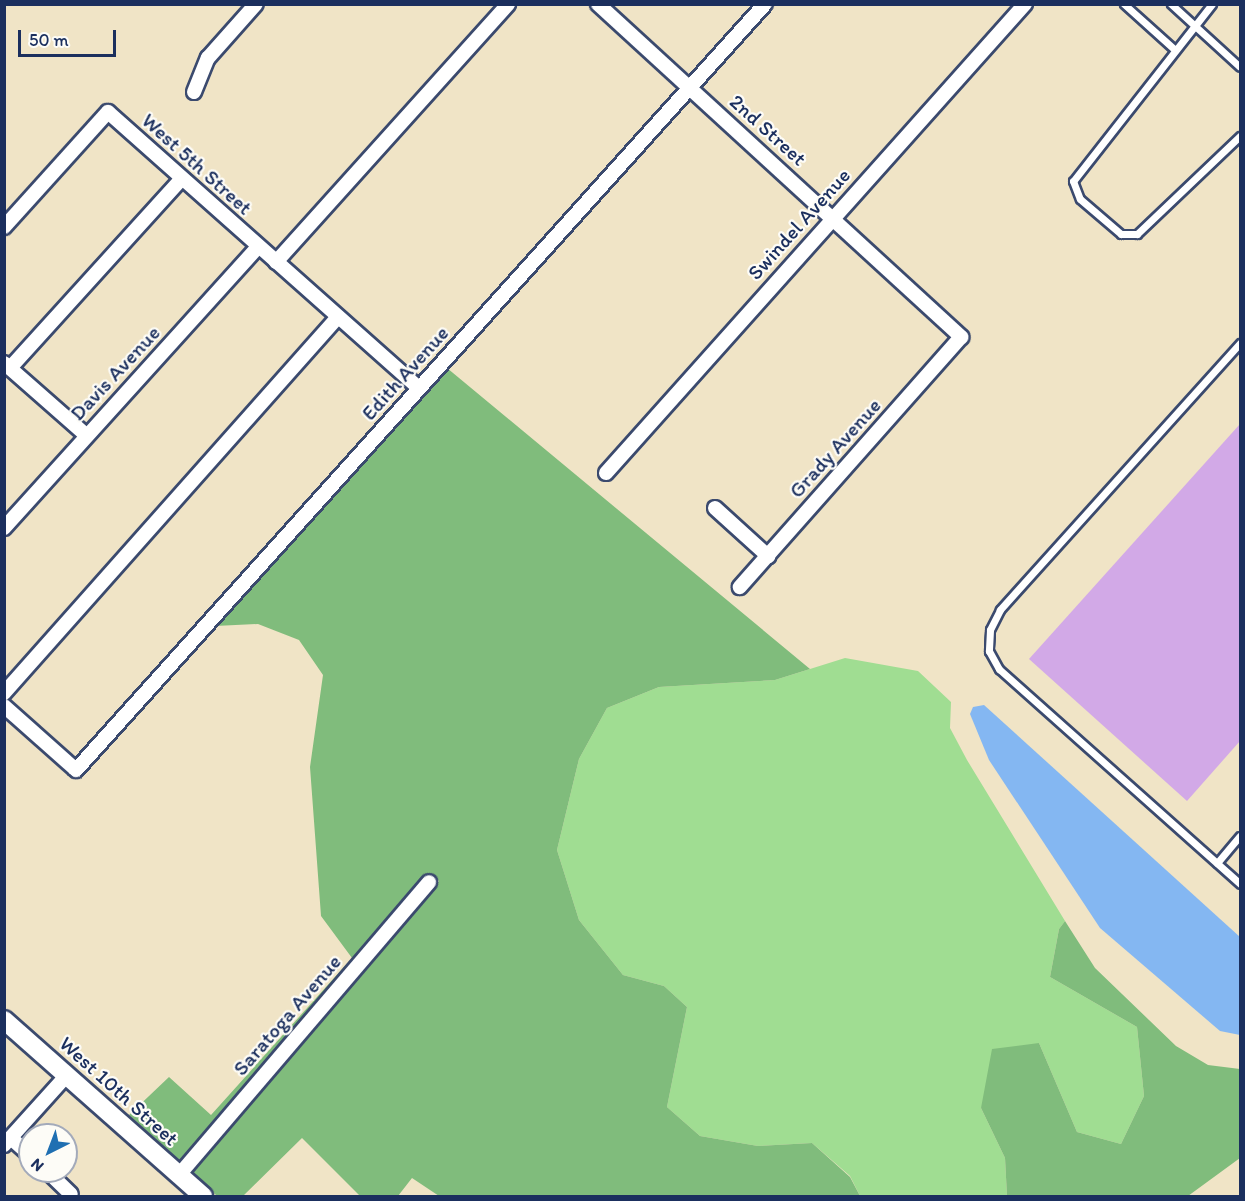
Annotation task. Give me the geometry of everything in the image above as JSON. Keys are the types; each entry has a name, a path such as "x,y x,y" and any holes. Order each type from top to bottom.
{"street":[{"path":"194,92 208,58 256,4"},
{"path":"419,388 276,262 508,4"},
{"name":"2nd Street","path":"597,4 691,86 962,338"},
{"name":"Edith Avenue","path":"4,706 76,770 765,4"},
{"name":"Swindel Avenue","path":"606,473 1025,4"},
{"name":"West 5th Street","path":"4,227 108,112 276,262"},
{"path":"86,435 7,366 182,178"},
{"name":"Davis Avenue","path":"4,528 258,247"},
{"path":"4,693 338,317"},
{"name":"Grady Avenue","path":"740,587 962,338"},
{"path":"715,508 768,556"},
{"name":"Saratoga Avenue","path":"178,1175 429,882"},
{"name":"West 10th Street","path":"4,1020 202,1197"},
{"path":"8,1142 67,1075"},
{"path":"59,1183 72,1196"}],"lane":[{"path":"1125,4 1175,50"},
{"path":"1171,4 1240,67"},
{"path":"1212,4 1073,181 1080,199 1121,234 1137,234 1240,136"},
{"path":"1240,344 1000,610 990,630 989,651 999,669 1240,884"},
{"path":"1217,863 1240,836"}],"green space":[{"path":"447,368 810,669 775,680 659,687 607,708 579,759 557,850 579,920 623,975 664,986 687,1007 667,1107 700,1136 758,1146 812,1143 850,1177 860,1196 439,1196 412,1178 398,1196 360,1196 302,1138 243,1196 217,1196 191,1171 439,881 429,873 181,1162 129,1115 169,1077 211,1115 352,958 321,916 310,767 323,675 299,640 258,624 215,626"},
{"path":"845,658 918,671 951,702 950,728 1065,921 1059,929 1050,977 1137,1027 1144,1096 1121,1144 1077,1132 1039,1043 981,1108 1005,1158 1007,1196 860,1196 850,1176 812,1143 758,1146 700,1136 667,1107 687,1007 664,986 623,975 579,920 557,850 579,759 607,708 659,687 775,680"},
{"path":"1065,921 1095,968 1176,1046 1208,1065 1240,1069 1240,1158 1188,1196 1007,1196 1005,1158 981,1108 992,1049 1039,1043 1077,1132 1121,1144 1144,1096 1137,1027 1050,977 1059,929"}],"water":[{"path":"984,705 1240,937 1240,1035 1220,1031 1100,928 989,760 970,714 973,707"}],"building":[{"path":"1240,424 1240,741 1187,801 1029,659"}]}
